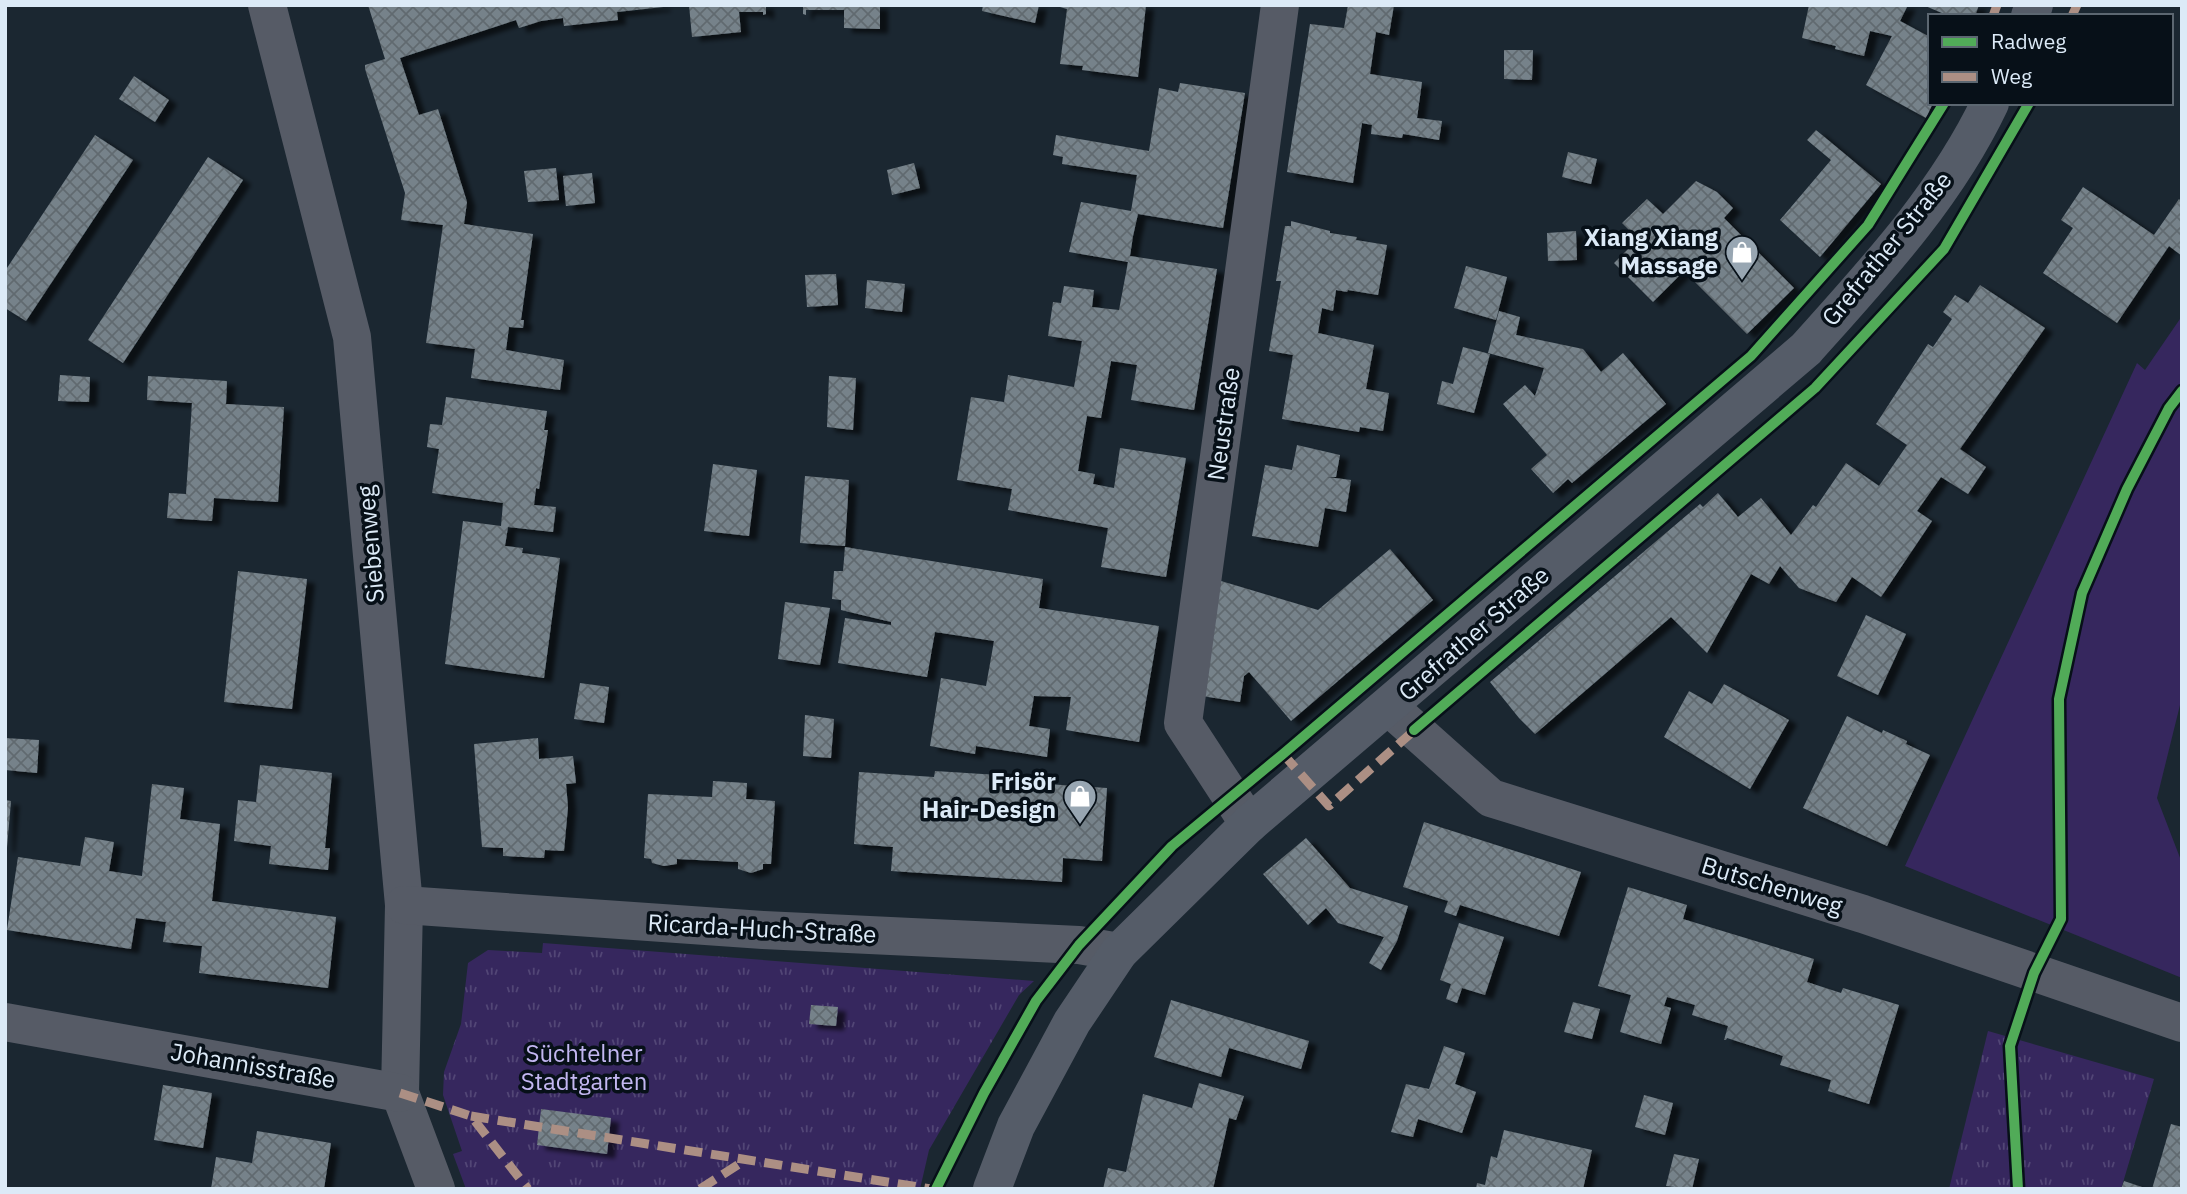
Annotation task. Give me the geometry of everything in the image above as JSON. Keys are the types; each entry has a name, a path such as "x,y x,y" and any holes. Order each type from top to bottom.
{"main road":[{"name":"Grefrather Straße","path":"992,1189 1016,1126 1065,1034 1119,951 1249,824 1806,349 1874,273 1934,198 1989,105"}],"street":[{"name":"Siebenweg","path":"267,5 352,337 404,905 400,1093"},
{"name":"Neustraße","path":"1249,824 1183,723 1280,5"},
{"name":"Butschenweg","path":"1389,707 1490,798 1863,914 2182,1023"},
{"name":"Ricarda-Huch-Straße","path":"404,905 763,930 1079,945 1119,951"},
{"name":"Johannisstraße","path":"5,1022 400,1093"},
{"path":"400,1093 436,1189"}],"green space":[{"path":"2182,316 2182,697 2157,798 2182,863 2182,978 1905,866 2137,363 2145,370"},
{"name":"Süchtelner Stadtgarten","path":"543,943 1034,981 1019,995 929,1150 920,1189 466,1189 453,1154 462,1151 443,1095 444,1072 461,1024 468,963 488,950 542,953"},
{"path":"1988,1031 2154,1079 2121,1189 1949,1189"}],"building":[{"path":"368,5 663,5 617,12 618,20 564,26 563,18 519,28 516,20 400,58 419,115 438,109 467,202 464,224 533,234 521,320 524,320 523,328 509,327 506,350 564,360 560,390 471,378 475,349 426,343 443,225 401,220 405,193 365,69 365,65 385,59"},
{"path":"689,5 766,5 766,14 739,12 741,32 692,37"},
{"path":"803,5 880,5 880,29 844,28 844,10 806,10 806,15 803,14"},
{"path":"983,5 1039,5 1035,23 982,11"},
{"path":"1053,5 1146,5 1138,77 1082,70 1083,66 1060,64 1067,9"},
{"path":"1348,5 1394,5 1389,35 1376,32 1370,74 1422,82 1417,118 1442,121 1439,140 1403,134 1402,138 1371,134 1372,125 1362,123 1353,183 1287,172 1310,24 1344,28"},
{"path":"1809,5 1908,5 1900,21 1928,36 1928,105 1932,105 1926,118 1866,85 1892,36 1870,31 1864,56 1802,38"},
{"path":"1923,5 1979,5 1976,14 1944,14"},
{"path":"1504,50 1533,50 1532,80 1504,79"},
{"path":"134,76 169,100 155,122 119,99"},
{"path":"1180,83 1245,93 1223,228 1138,214 1133,236 1130,256 1217,269 1194,410 1131,400 1137,365 1111,361 1101,418 1087,416 1078,471 1095,474 1093,484 1114,488 1120,448 1186,458 1166,577 1101,567 1108,528 1008,510 1012,489 957,480 971,397 1004,402 1008,375 1074,387 1082,341 1048,336 1053,302 1061,303 1064,286 1094,290 1092,307 1119,310 1128,262 1069,252 1081,202 1131,211 1137,175 1062,164 1063,157 1053,155 1056,135 1149,151 1159,88 1178,92"},
{"path":"1816,130 1881,184 1820,257 1780,220 1831,160 1807,140"},
{"path":"95,135 133,160 26,321 5,308 5,271"},
{"path":"1568,152 1597,159 1591,184 1562,177"},
{"path":"208,157 243,180 123,363 88,340"},
{"path":"914,163 920,188 892,195 887,170"},
{"path":"556,168 559,200 528,202 524,171"},
{"path":"592,173 595,203 566,206 563,176"},
{"path":"1696,181 1717,192 1733,208 1724,218 1794,288 1747,334 1684,271 1653,302 1614,263 1638,239 1622,223 1647,199 1663,214"},
{"path":"2083,187 2154,235 2179,199 2182,202 2182,256 2169,246 2117,323 2043,273 2073,228 2061,220"},
{"path":"1291,221 1330,233 1357,237 1356,240 1387,245 1378,295 1336,290 1333,311 1322,308 1318,333 1374,345 1366,389 1389,393 1383,431 1360,427 1359,432 1282,419 1293,355 1269,351 1281,281 1276,281 1285,226 1291,226"},
{"path":"1576,231 1577,260 1548,261 1547,233"},
{"path":"1466,266 1507,277 1496,320 1454,308"},
{"path":"836,274 838,305 807,307 805,275"},
{"path":"867,280 905,284 902,312 865,308"},
{"path":"1980,285 2045,328 1960,449 1986,467 1968,494 1941,477 1917,511 1932,521 1881,597 1852,577 1836,602 1799,588 1780,566 1769,584 1751,574 1707,653 1671,617 1535,734 1519,718 1490,682 1700,504 1703,507 1718,493 1738,517 1761,498 1791,535 1813,505 1816,507 1846,463 1879,486 1907,445 1876,424 1928,344 1933,347 1952,319 1943,312 1955,295 1968,303"},
{"path":"1499,311 1520,317 1516,335 1583,349 1601,372 1623,353 1666,404 1572,483 1568,479 1553,493 1531,469 1547,455 1503,404 1525,385 1535,396 1544,368 1488,353"},
{"path":"1463,347 1490,354 1474,413 1437,404 1442,381 1453,384"},
{"path":"60,375 90,377 89,402 58,401"},
{"path":"148,376 227,381 226,404 284,407 278,502 214,498 212,521 167,518 169,493 186,494 192,403 147,400"},
{"path":"829,376 856,378 853,430 827,427"},
{"path":"446,397 547,411 544,430 548,430 534,505 556,507 553,532 508,527 505,546 523,548 522,553 560,558 544,678 445,664 463,521 501,526 503,503 432,493 439,449 427,447 430,424 442,425"},
{"path":"1297,445 1340,455 1336,477 1327,477 1351,480 1346,512 1325,508 1318,547 1252,536 1265,465 1292,470"},
{"path":"713,464 757,470 749,536 704,531"},
{"path":"805,476 849,480 845,546 800,543"},
{"path":"845,547 1043,579 1039,608 1159,626 1139,742 1066,730 1071,697 1034,696 1029,726 1050,729 1047,757 976,746 975,754 930,746 941,678 986,686 994,641 935,632 927,677 838,663 845,618 891,625 891,622 841,610 841,600 832,599 834,571 843,571"},
{"path":"1390,549 1433,600 1291,721 1249,672 1244,676 1240,702 1202,696 1221,581 1318,610"},
{"path":"238,571 307,579 292,709 224,702"},
{"path":"785,602 830,608 820,665 778,659"},
{"path":"1866,615 1906,634 1878,695 1837,676"},
{"path":"580,683 609,687 604,723 574,719"},
{"path":"1724,684 1789,720 1750,789 1664,737 1689,691 1712,704"},
{"path":"805,715 834,719 831,758 803,756"},
{"path":"1847,716 1882,733 1883,730 1907,741 1906,744 1930,755 1887,846 1803,808"},
{"path":"5,738 39,740 37,773 5,770"},
{"path":"538,738 539,759 573,756 576,783 566,784 568,807 564,851 545,850 544,858 503,856 503,848 482,847 474,744"},
{"path":"260,765 332,773 325,848 330,848 328,870 269,864 271,846 234,841 238,800 256,802"},
{"path":"935,771 1032,777 1032,783 1107,788 1102,861 1063,858 1062,882 891,871 893,847 854,844 859,772 934,777"},
{"path":"713,781 747,783 746,799 775,801 771,864 763,864 763,869 751,873 738,869 738,862 677,859 677,864 664,866 644,858 648,794 712,797"},
{"path":"152,784 184,788 180,819 220,824 212,901 336,917 328,988 199,973 202,946 163,942 166,922 136,918 131,949 7,930 18,857 80,866 85,837 114,842 109,871 142,876"},
{"path":"5,800 11,801 7,848 5,848"},
{"path":"1424,822 1581,872 1559,936 1460,905 1456,916 1444,912 1448,901 1403,887"},
{"path":"1306,838 1350,888 1408,906 1397,941 1381,970 1369,963 1384,937 1338,923 1326,908 1308,925 1263,874"},
{"path":"1628,887 1687,905 1683,919 1814,959 1807,982 1841,993 1843,988 1899,1005 1869,1104 1828,1091 1831,1080 1780,1065 1783,1056 1727,1038 1724,1040 1728,1026 1692,1015 1695,1005 1667,997 1664,1006 1671,1008 1661,1044 1620,1032 1631,995 1598,986"},
{"path":"1459,923 1504,937 1485,995 1462,988 1457,1003 1446,999 1451,984 1440,980"},
{"path":"1171,1000 1309,1041 1301,1069 1229,1048 1221,1077 1154,1057"},
{"path":"1573,1002 1600,1009 1592,1039 1564,1032"},
{"path":"811,1005 838,1007 836,1026 809,1024"},
{"path":"1444,1046 1465,1053 1455,1084 1476,1092 1462,1133 1418,1119 1413,1137 1391,1132 1406,1084 1429,1089"},
{"path":"1199,1083 1244,1096 1236,1120 1229,1118 1213,1189 1103,1189 1108,1168 1126,1172 1143,1094 1192,1108"},
{"path":"163,1085 212,1093 203,1148 154,1140"},
{"path":"1644,1095 1673,1103 1665,1135 1635,1127"},
{"path":"541,1109 611,1118 607,1154 537,1145"},
{"path":"2171,1124 2182,1127 2182,1189 2152,1189"},
{"path":"1504,1130 1592,1150 1583,1189 1476,1189 1477,1183 1485,1185 1491,1156 1497,1158"},
{"path":"257,1131 331,1143 324,1189 211,1189 216,1157 252,1163"},
{"path":"1674,1154 1699,1159 1692,1189 1666,1186"},
{"path":"2124,1181 2145,1188 2145,1189 2121,1189"}],"marked path":[{"path":"1994,14 1997,5"},
{"path":"2073,14 2077,5"},
{"path":"1283,754 1329,806 1419,726"},
{"path":"400,1093 471,1116 528,1189"},
{"path":"471,1116 931,1189"},
{"path":"700,1189 747,1159"}],"cycle path":[{"path":"936,1189 984,1093 1036,1001 1079,945 1172,846 1751,356 1868,225 1943,105"},
{"path":"1414,730 1815,388 1944,249 2028,105"},
{"path":"2018,1189 2010,1046 2034,973 2061,919 2059,699 2082,593 2127,489 2169,408 2182,391"}],"place":[{"name":"Xiang Xiang Massage","path":"1742,282"},
{"name":"Frisör Hair-Design","path":"1080,826"}]}
